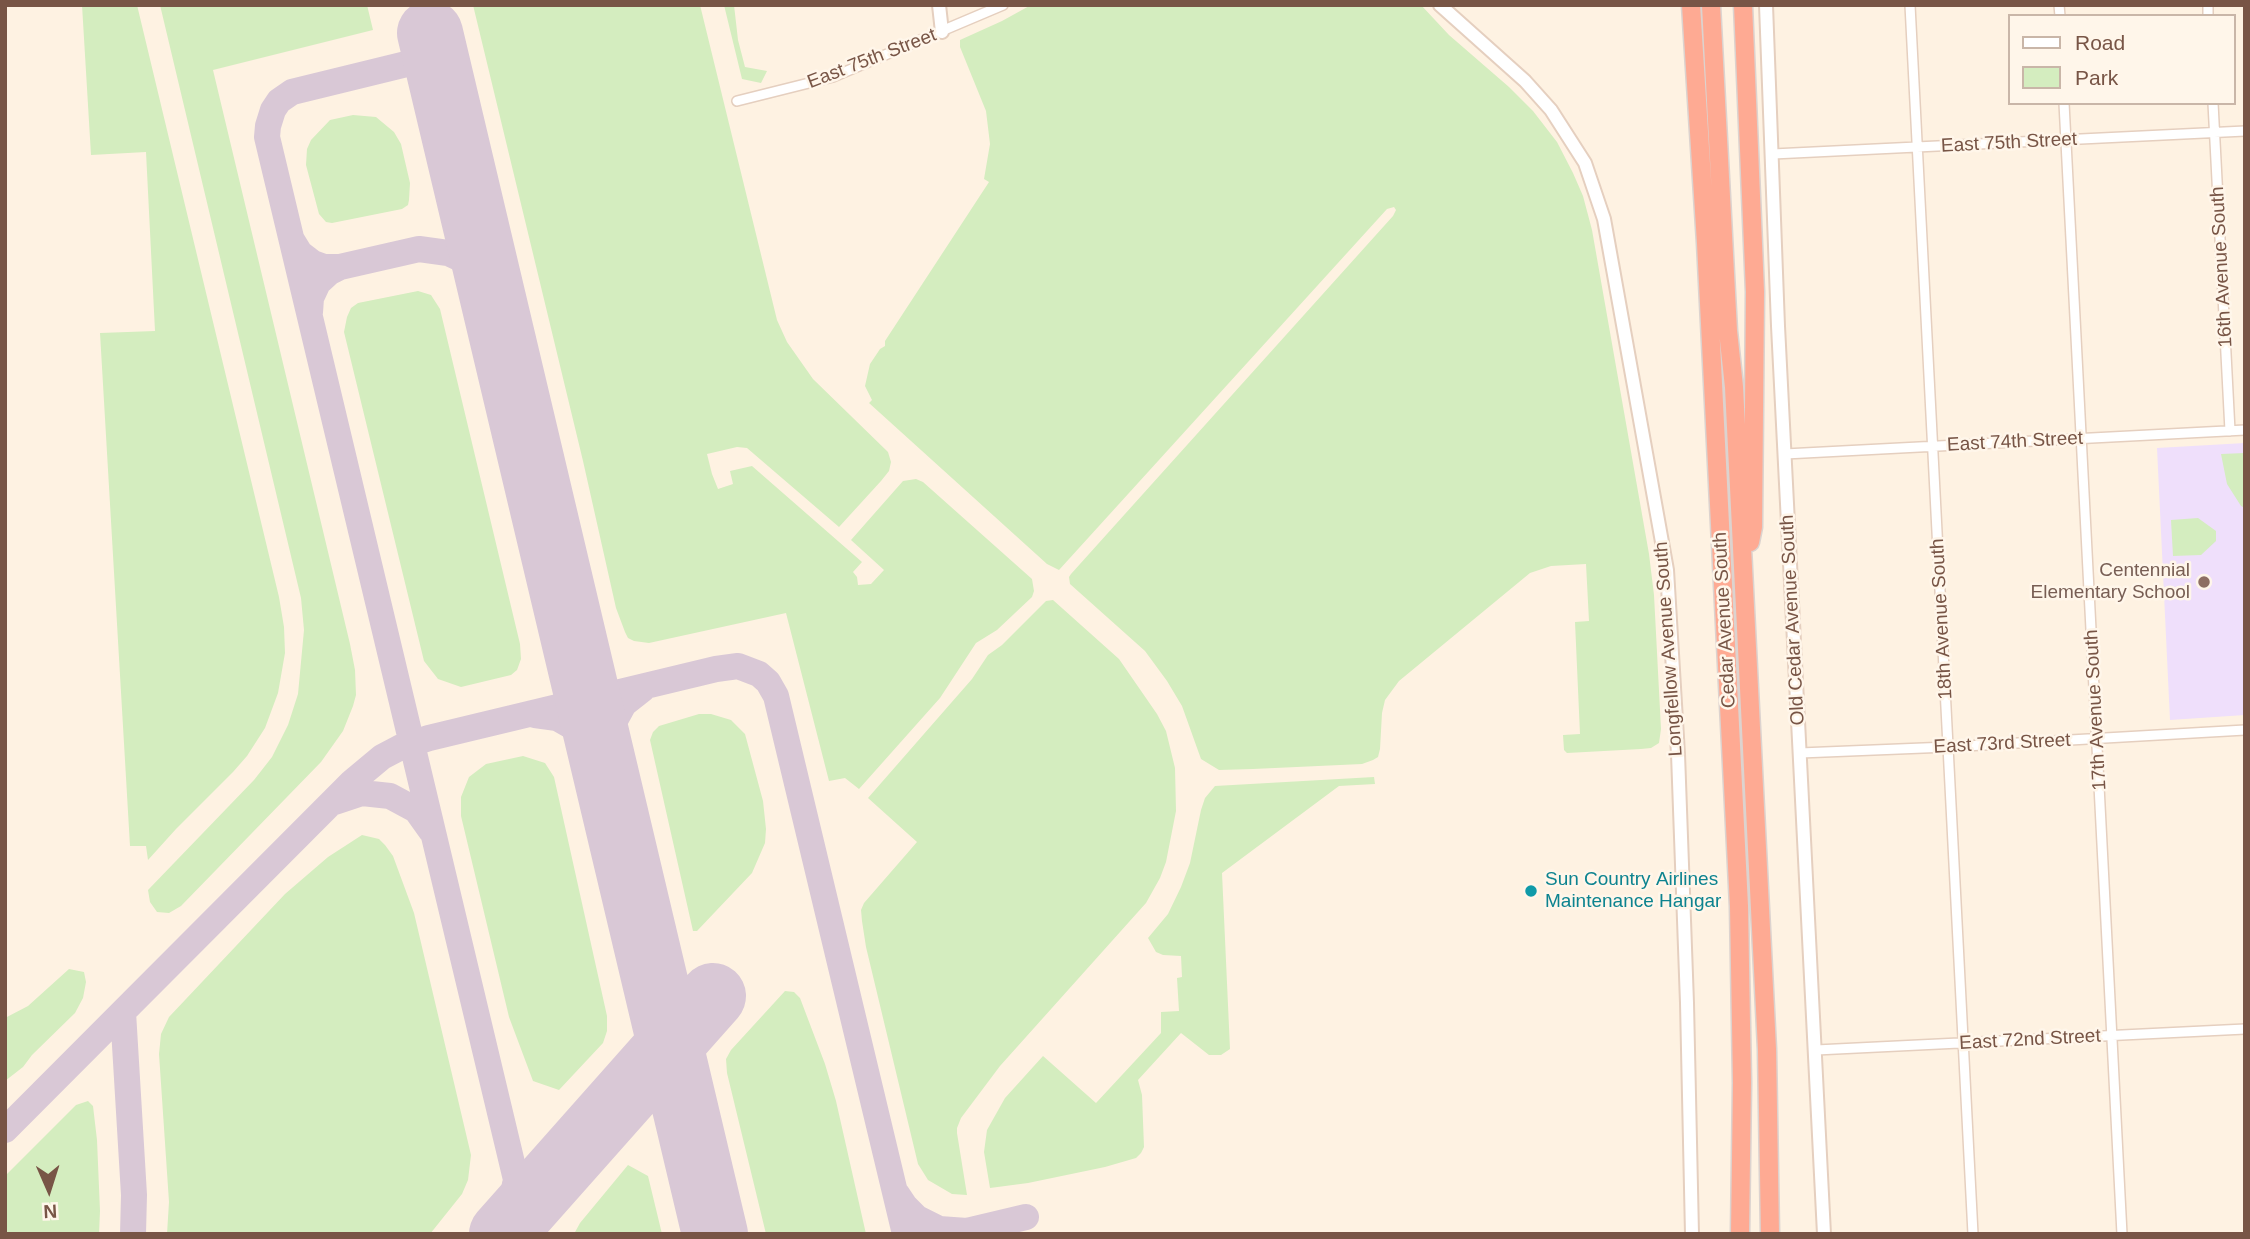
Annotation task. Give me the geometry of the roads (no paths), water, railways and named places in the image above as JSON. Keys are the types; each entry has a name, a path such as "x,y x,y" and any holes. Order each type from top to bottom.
{"highway":[{"path":"1684,5 1694,76"},
{"name":"Cedar Avenue South","path":"1691,5 1706,243 1739,906 1742,1083 1740,1234"},
{"name":"Cedar Avenue South","path":"1711,5 1744,576 1767,1049 1770,1234"},
{"path":"1718,142 1721,5"},
{"path":"1743,5 1755,292 1753,527 1744,576"}],"street":[{"path":"939,5 942,32"},
{"name":"East 75th Street","path":"737,101 817,82 1003,5"},
{"name":"Longfellow Avenue South","path":"1440,5 1525,81 1551,110 1585,163 1606,230 1668,582 1687,1003 1692,1234"},
{"name":"Old Cedar Avenue South","path":"1766,5 1785,454 1824,1234"},
{"name":"18th Avenue South","path":"1910,5 1973,1234"},
{"name":"17th Avenue South","path":"2064,105 2122,1234"},
{"name":"16th Avenue South","path":"2213,105 2230,431"},
{"name":"East 75th Street","path":"1773,155 2245,131"},
{"name":"East 74th Street","path":"1785,454 2245,430"},
{"name":"East 73rd Street","path":"1800,753 2245,730"},
{"name":"East 72nd Street","path":"1816,1050 2245,1028"}],"place":[{"name":"Centennial Elementary School","path":"2204,582"},
{"name":"Sun Country Airlines Maintenance Hangar","path":"1531,891"}]}
